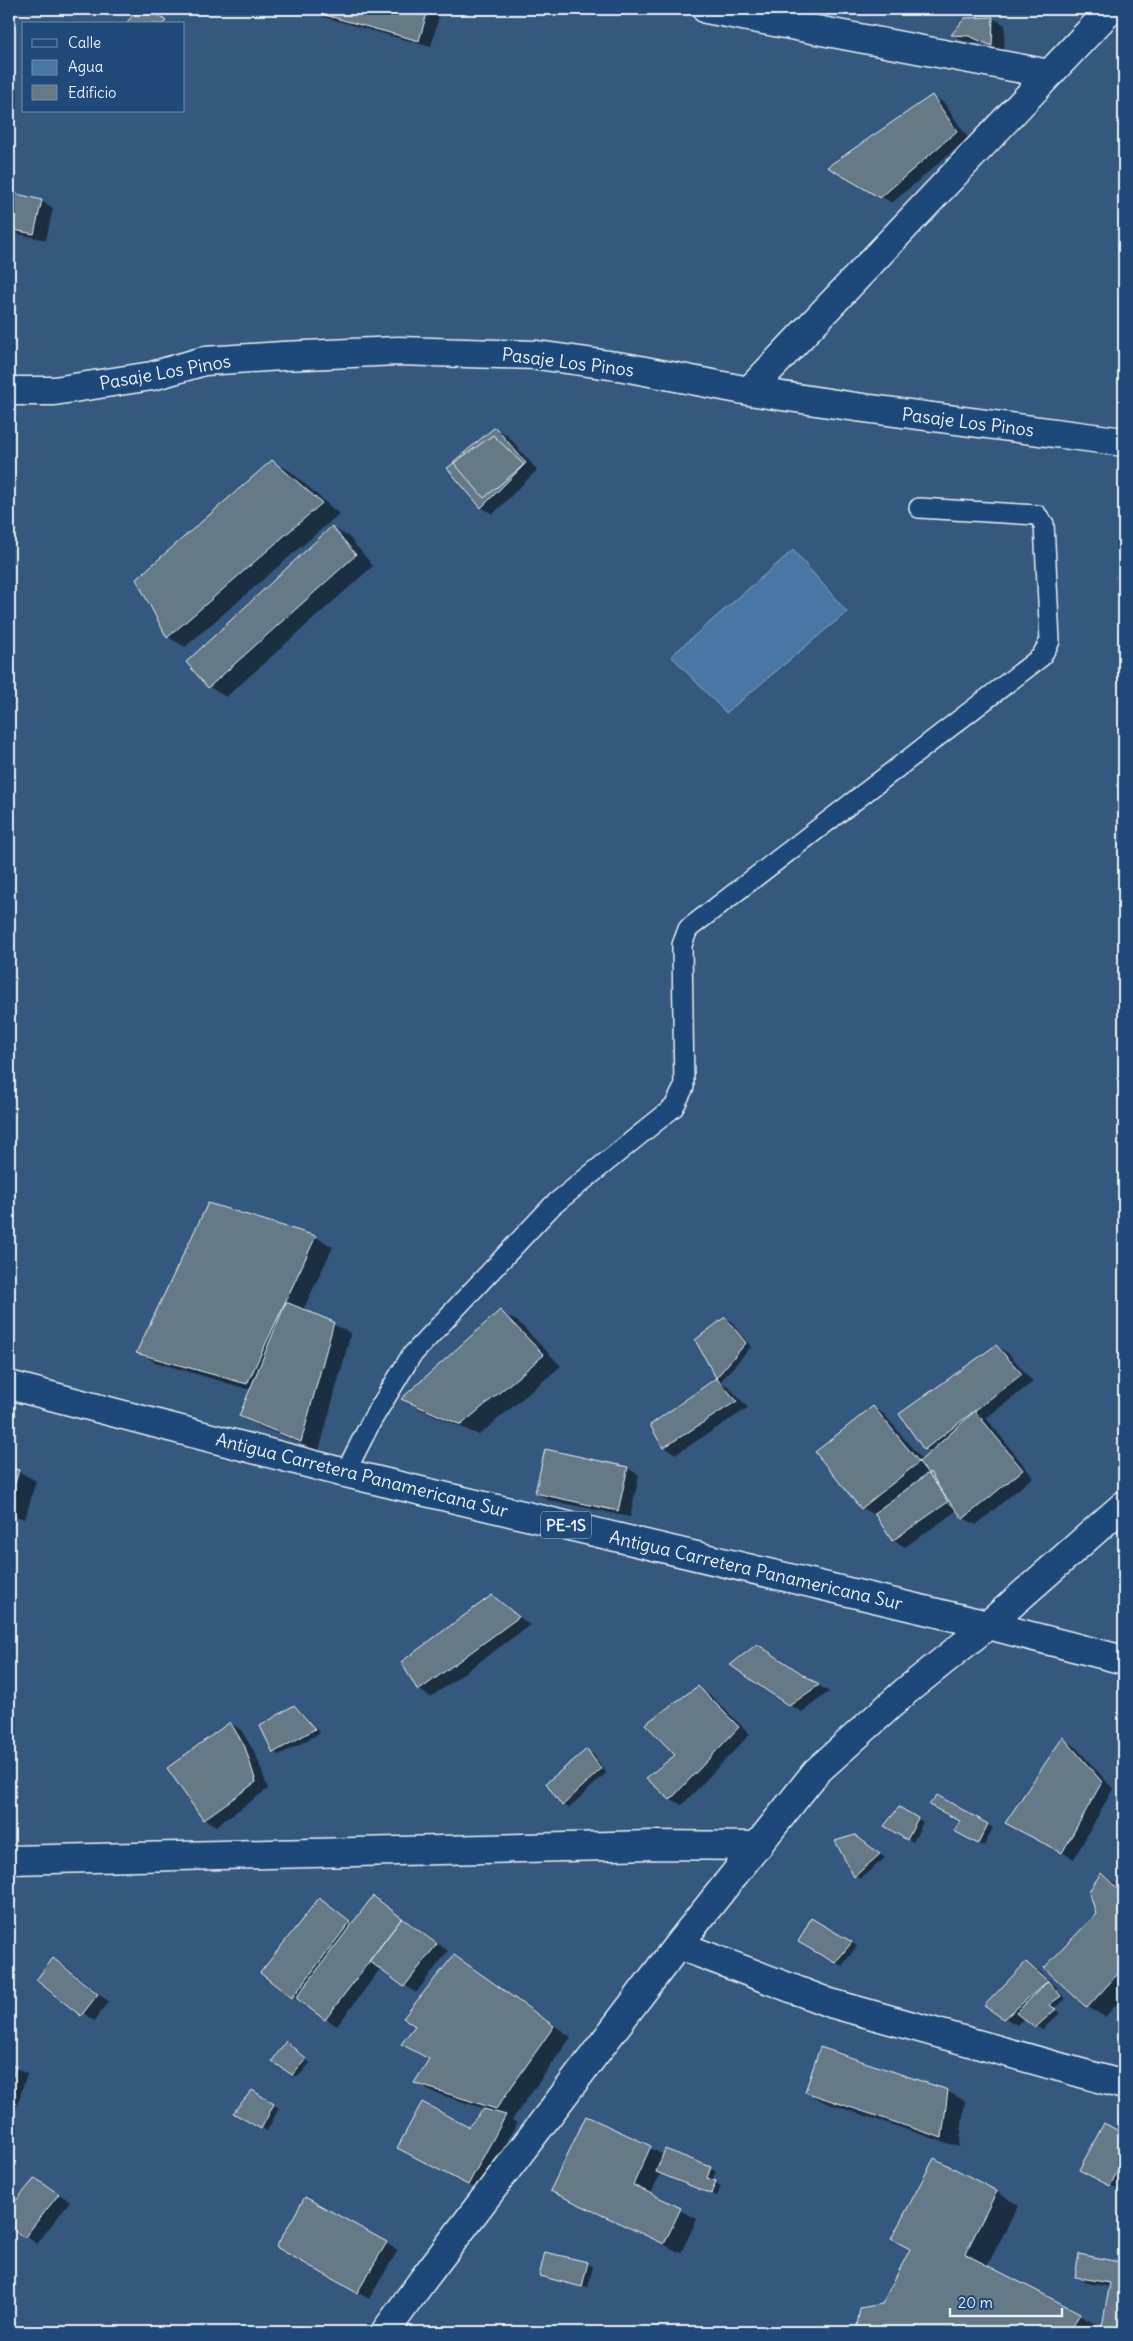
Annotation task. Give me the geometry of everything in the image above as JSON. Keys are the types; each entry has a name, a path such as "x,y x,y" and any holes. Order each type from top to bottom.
{"main road":[{"path":"706,9 1049,74"},
{"path":"749,391 1111,9"},
{"name":"Pasaje Los Pinos","path":"9,391 54,391 152,376 204,361 398,351 537,355 624,367 749,391 1124,442"},
{"name":"Antigua Carretera Panamericana Sur","path":"9,1386 345,1473 988,1625 1124,1660"},
{"path":"385,2332 678,1945 816,1772 906,1691 988,1625 1124,1505"},
{"path":"9,1860 653,1844 758,1846"},
{"path":"678,1945 830,2003 1124,2085"}],"lane":[{"path":"345,1473 372,1420 410,1356 552,1206 674,1107 684,1087 682,945 688,929 1041,656 1050,641 1044,524 1036,515 919,508"}],"water":[{"path":"793,550 847,612 726,713 671,656"}],"building":[{"path":"139,9 151,9 166,21 165,22 127,22"},
{"path":"311,9 428,9 419,41 310,11"},
{"path":"993,17 992,46 969,36 951,35 965,18"},
{"path":"932,95 957,131 880,198 827,167"},
{"path":"9,192 42,200 34,234 9,229"},
{"path":"495,427 526,463 484,498 453,462"},
{"path":"493,435 524,465 481,508 447,468"},
{"path":"272,460 322,503 167,638 136,579"},
{"path":"332,526 356,555 208,688 186,662"},
{"path":"1124,568 1124,588 1116,577"},
{"path":"208,1203 316,1236 247,1384 136,1353"},
{"path":"286,1302 334,1322 301,1442 239,1416"},
{"path":"500,1310 544,1355 461,1425 401,1399"},
{"path":"725,1317 746,1343 716,1378 695,1340"},
{"path":"996,1345 1022,1374 924,1450 899,1414"},
{"path":"716,1378 737,1401 663,1448 650,1425"},
{"path":"873,1406 919,1462 861,1509 815,1452"},
{"path":"975,1411 1023,1470 963,1519 919,1462"},
{"path":"545,1449 628,1467 618,1511 535,1493"},
{"path":"9,1467 19,1470 9,1504"},
{"path":"930,1472 948,1502 892,1541 874,1513"},
{"path":"492,1595 519,1617 418,1691 401,1662"},
{"path":"757,1644 819,1685 789,1706 730,1665"},
{"path":"698,1686 739,1727 670,1800 646,1778 675,1755 645,1724"},
{"path":"294,1705 315,1729 273,1753 260,1726"},
{"path":"230,1722 245,1747 256,1782 203,1820 167,1768"},
{"path":"1063,1737 1102,1782 1062,1853 1005,1823"},
{"path":"587,1749 601,1769 562,1806 546,1783"},
{"path":"937,1795 988,1824 978,1844 954,1831 960,1821 929,1805"},
{"path":"899,1807 918,1818 907,1840 884,1826"},
{"path":"855,1835 880,1854 854,1877 835,1841"},
{"path":"1101,1873 1124,1895 1124,1967 1087,2008 1044,1968 1096,1914 1089,1891"},
{"path":"373,1896 402,1918 325,2020 296,1998"},
{"path":"319,1898 350,1922 292,1998 260,1973"},
{"path":"402,1918 437,1944 404,1987 369,1961"},
{"path":"811,1918 852,1942 835,1963 798,1942"},
{"path":"454,1955 554,2026 496,2109 414,2083 429,2059 401,2044 415,2026 403,2018"},
{"path":"53,1958 98,1994 81,2016 36,1980"},
{"path":"1026,1962 1048,1981 1004,2019 984,2006"},
{"path":"1048,1981 1061,1996 1049,2005 1056,2009 1035,2028 1016,2013"},
{"path":"286,2041 306,2059 292,2075 272,2061"},
{"path":"820,2047 948,2090 942,2138 805,2092"},
{"path":"9,2064 16,2066 9,2089"},
{"path":"252,2090 274,2104 261,2129 233,2113"},
{"path":"422,2102 468,2127 484,2109 506,2115 468,2185 397,2148"},
{"path":"586,2116 651,2146 633,2185 681,2208 664,2244 550,2191"},
{"path":"1104,2123 1124,2134 1124,2158 1110,2186 1079,2170"},
{"path":"665,2149 711,2167 707,2178 716,2181 711,2194 656,2172"},
{"path":"934,2158 997,2191 965,2254 1080,2313 1070,2332 856,2332 860,2308 882,2304 910,2249 891,2239"},
{"path":"35,2178 59,2194 24,2238 9,2226 9,2209"},
{"path":"305,2197 387,2242 357,2293 276,2247"},
{"path":"545,2252 588,2262 582,2287 539,2276"},
{"path":"1079,2254 1124,2263 1123,2332 1101,2332 1110,2283 1075,2277"}]}
